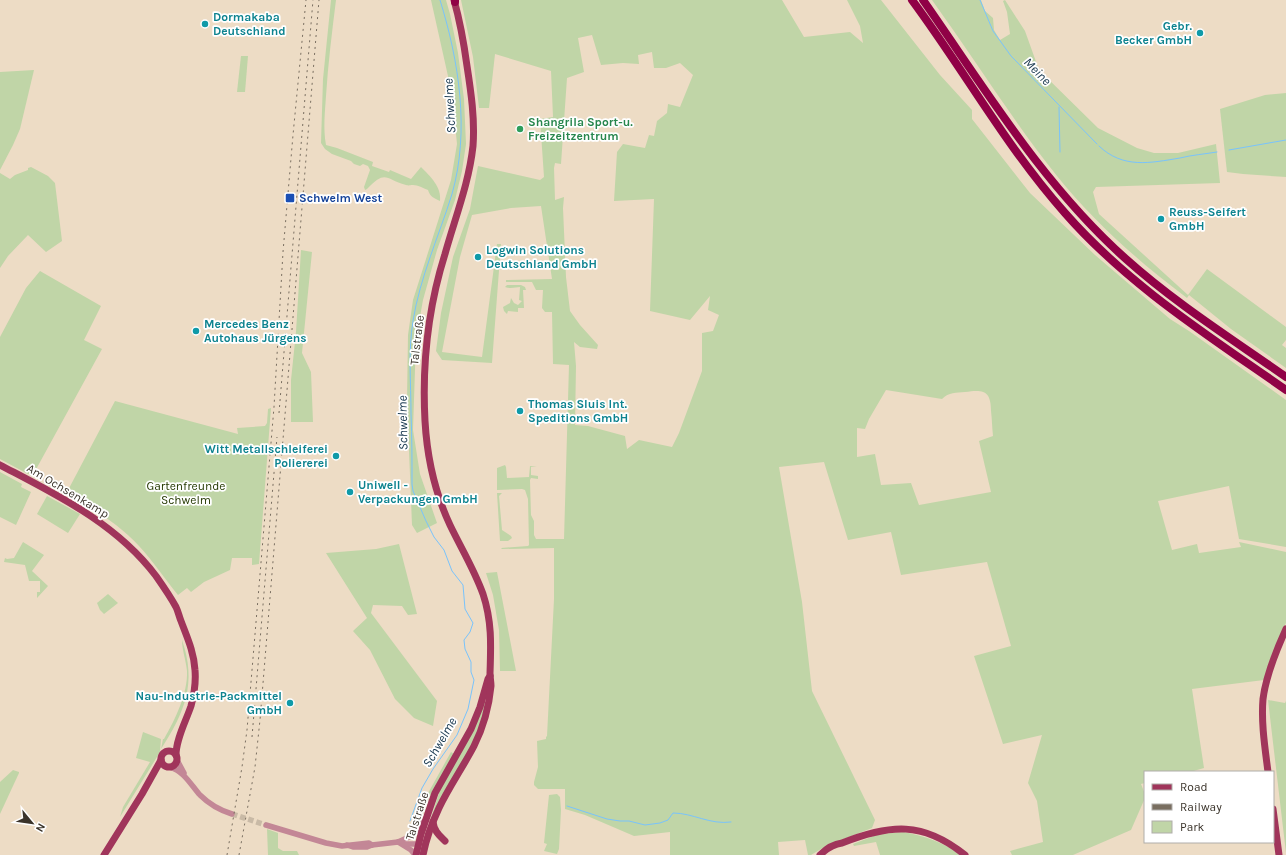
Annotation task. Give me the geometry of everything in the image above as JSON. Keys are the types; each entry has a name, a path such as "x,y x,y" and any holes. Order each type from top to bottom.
{"highway":[{"path":"912,0 1039,183 1066,215 1119,266 1160,301 1286,390"},
{"path":"923,0 1006,122 1048,176 1089,223 1126,259 1188,308 1286,377"}],"main road":[{"name":"Talstraße","path":"415,855 447,792 470,754 479,733 489,700 491,685 491,642 489,620 485,601 474,571 450,524 440,499 428,449 424,413 425,366 429,325 440,272 466,187 471,162 473,139 470,84 455,1"},
{"name":"Am Ochsenkamp","path":"0,464 49,490 98,519 132,548 151,569 176,607 193,653 195,669 191,706 181,732 169,751"},
{"path":"1268,771 1264,733 1263,699 1269,672 1286,629"},
{"name":"Talstraße","path":"423,855 422,842 425,820 435,793 475,722 490,676"},
{"name":"Am Ochsenkamp","path":"177,757 181,732"},
{"path":"104,855 152,777 163,754 169,751 173,752 177,757 175,765 152,777"},
{"path":"161,760 163,764 169,767"},
{"path":"1274,817 1279,855"},
{"path":"433,821 434,828 445,841"},
{"path":"820,855 824,855 838,848 842,844 875,832 903,829 933,835 949,843 964,855"}],"street":[{"path":"177,757 186,777"},
{"path":"169,767 177,770 186,777 206,800 218,808 232,814"},
{"path":"400,843 416,831 425,820"},
{"path":"266,825 326,843 347,845 353,843 369,843 372,845 422,842"},
{"path":"405,838 422,842"},
{"path":"400,843 412,851 415,855"}],"green space":[{"path":"331,0 336,0 325,108 324,126 326,145 373,162 372,166 389,172 390,170 411,179 421,167 437,186 440,201 431,196 428,190 413,185 406,185 386,177 378,179 365,190 364,187 370,170 368,166 363,164 360,166 354,164 351,161 332,154 325,149 321,143 323,79"},
{"path":"431,0 446,0 450,14 458,53 464,99 466,144 462,171 455,200 437,250 423,300 416,339 413,430 420,474 437,523 417,533 412,525 407,400 408,335 413,300 451,180 457,144 452,94"},
{"path":"461,0 782,0 804,37 850,32 863,43 860,26 847,0 881,0 940,75 972,110 972,119 1030,193 1095,255 1170,319 1286,400 1286,547 1239,539 1229,486 1158,501 1172,550 1197,544 1199,553 1241,547 1239,542 1286,552 1286,623 1264,680 1192,689 1204,768 1194,771 1144,771 1144,783 1141,784 1144,792 1144,800 1131,830 1073,855 1012,855 1010,851 1043,842 1037,801 1028,783 1042,735 1003,744 974,656 1011,646 987,562 901,575 891,532 848,540 824,462 779,467 802,602 812,691 875,820 872,828 826,846 811,855 808,855 805,840 778,842 779,855 670,855 670,832 634,836 585,815 565,809 565,789 538,789 534,785 538,767 537,741 546,739 547,736 554,599 554,548 501,548 529,545 528,499 525,490 522,489 497,490 497,468 505,465 507,478 529,477 530,466 537,467 531,467 531,475 538,476 538,479 531,478 530,480 531,515 534,521 534,535 536,539 564,539 569,365 553,364 552,312 545,312 542,308 543,290 536,290 532,282 506,282 506,280 552,279 541,206 511,208 472,215 460,257 442,352 482,357 497,244 501,244 492,363 442,360 436,351 441,313 453,257 470,209 478,166 540,180 544,177 540,119 553,117 551,71 495,54 489,108 479,108 473,57","holes":["592,35 601,65 623,63 639,64 638,55 652,52 654,68 666,68 680,63 693,75 680,107 668,104 667,113 657,121 654,136 649,135 645,148 623,144 617,152 614,201 654,199 650,311 690,320 710,296 708,310 719,315 713,331 702,333 702,371 679,433 672,447 639,440 627,449 625,436 588,426 575,425 576,366 574,342 580,347 597,349 598,345 570,311 566,277 563,208 564,197 555,200 554,168 555,163 561,164 567,78 584,72 578,38","886,390 942,399 950,394 972,391 982,391 988,395 991,404 993,436 979,441 991,492 919,505 911,483 881,485 875,454 857,457 857,428 865,429 869,419"]},
{"path":"932,0 981,0 985,11 993,18 994,30 1000,40 1010,34 1007,12 1003,1 1005,0 1025,31 1039,70 1098,128 1137,148 1154,153 1178,153 1216,144 1220,183 1096,187 1093,192 1099,214 1188,295 1207,269 1286,327 1286,340 1282,345 1286,348 1286,368 1231,329 1189,295 1187,298 1169,284 1118,241 1086,209 1040,155"},
{"path":"241,56 248,56 245,92 237,92"},
{"path":"34,70 20,129 0,170 0,72"},
{"path":"1286,93 1286,177 1227,172 1220,109 1265,95"},
{"path":"31,167 48,176 55,183 62,241 46,252 28,235 8,256 0,268 0,173 10,179"},
{"path":"301,250 312,252 302,353 311,372 313,422 291,422 291,380 296,332"},
{"path":"40,271 101,306 84,340 102,349 34,473 28,474 0,459 0,337 26,288"},
{"path":"507,285 521,285 525,287 526,290 523,290 524,308 518,308 518,312 508,311 507,314 504,311 503,307 510,303 511,298 514,303 518,305 522,301 519,300 520,287 505,287"},
{"name":"Gartenfreunde Schwelm","path":"115,401 238,434 237,428 265,426 267,423 268,409 271,408 259,564 252,565 252,558 232,558 230,570 204,582 191,592 187,588 178,595 131,538 105,517 66,494"},
{"path":"0,472 22,484 21,487 31,492 16,525 0,517"},
{"path":"497,493 502,493 499,496 502,530 511,536 512,538 508,541 500,541"},
{"path":"47,496 80,514 68,533 37,514"},
{"path":"23,542 44,555 32,571 48,586 37,598 37,592 40,592 40,581 29,581 25,565 4,562 5,558 14,558"},
{"path":"399,544 417,614 408,615 402,606 373,605 371,613 437,701 433,726 414,718 395,699 370,650 353,631 367,618 326,553 376,549"},
{"path":"497,572 516,671 500,671 499,630 493,595 486,573"},
{"path":"108,594 118,603 104,614 100,610 97,603"},
{"path":"182,640 188,670 186,697 177,722 161,749 163,739 168,732 183,697 187,679"},
{"path":"1268,700 1285,703 1286,701 1286,853"},
{"path":"485,701 484,712 472,745 427,830 440,790"},
{"path":"143,732 161,739 160,752 120,817 123,807 150,762 136,758"},
{"path":"451,752 454,754 429,798 420,821 416,826 427,795"},
{"path":"13,770 19,773 0,814 0,782"},
{"path":"557,794 560,797 561,810 559,849 557,854 544,851 547,844 544,843 549,795"},
{"path":"267,829 278,833 278,848 283,851 297,851 299,855 268,855"},
{"path":"904,832 934,840 947,846 960,855 880,855 876,842 854,846 853,844 879,834"}],"waterway":[{"name":"Schwelme","path":"410,821 422,788 433,769 457,735 468,709 474,680 471,672 471,662 465,649 464,640 470,632 473,623 465,609 463,585 452,571 444,550 434,537 413,491 412,484 411,332 420,288 452,194 460,146 460,96 457,72 447,23 440,0"},
{"name":"Meine","path":"980,0 993,31 1011,56 1097,144"},
{"path":"1059,107 1060,152"},
{"name":"Meine","path":"1229,150 1286,140"},
{"name":"Meine","path":"1099,146 1118,158 1137,162 1158,161 1217,152"},
{"path":"567,806 607,819 629,821 645,825 660,823 668,820 673,813 716,822 731,822"}],"tunnel":[{"path":"232,814 266,825"}],"railway":[{"path":"227,855 247,730 274,407 283,252 306,0"},
{"path":"279,413 313,0"},
{"path":"239,855 255,767 260,720 319,0"},
{"path":"252,737 277,437"}],"place":[{"name":"Dormakaba Deutschland","path":"205,24"},
{"name":"Gebr. Becker GmbH","path":"1200,33"},
{"name":"Shangrila Sport-u. Freizeitzentrum","path":"520,129"},
{"name":"Schwelm West","path":"290,198"},
{"name":"Reuss-Seifert GmbH","path":"1161,219"},
{"name":"Logwin Solutions Deutschland GmbH","path":"478,257"},
{"name":"Mercedes Benz Autohaus Jürgens","path":"196,331"},
{"name":"Thomas Sluis Int. Speditions GmbH","path":"520,411"},
{"name":"Witt Metallschleiferei Poliererei","path":"336,456"},
{"name":"Uniwell - Verpackungen GmbH","path":"350,492"},
{"name":"Nau-Industrie-Packmittel GmbH","path":"290,703"}]}
